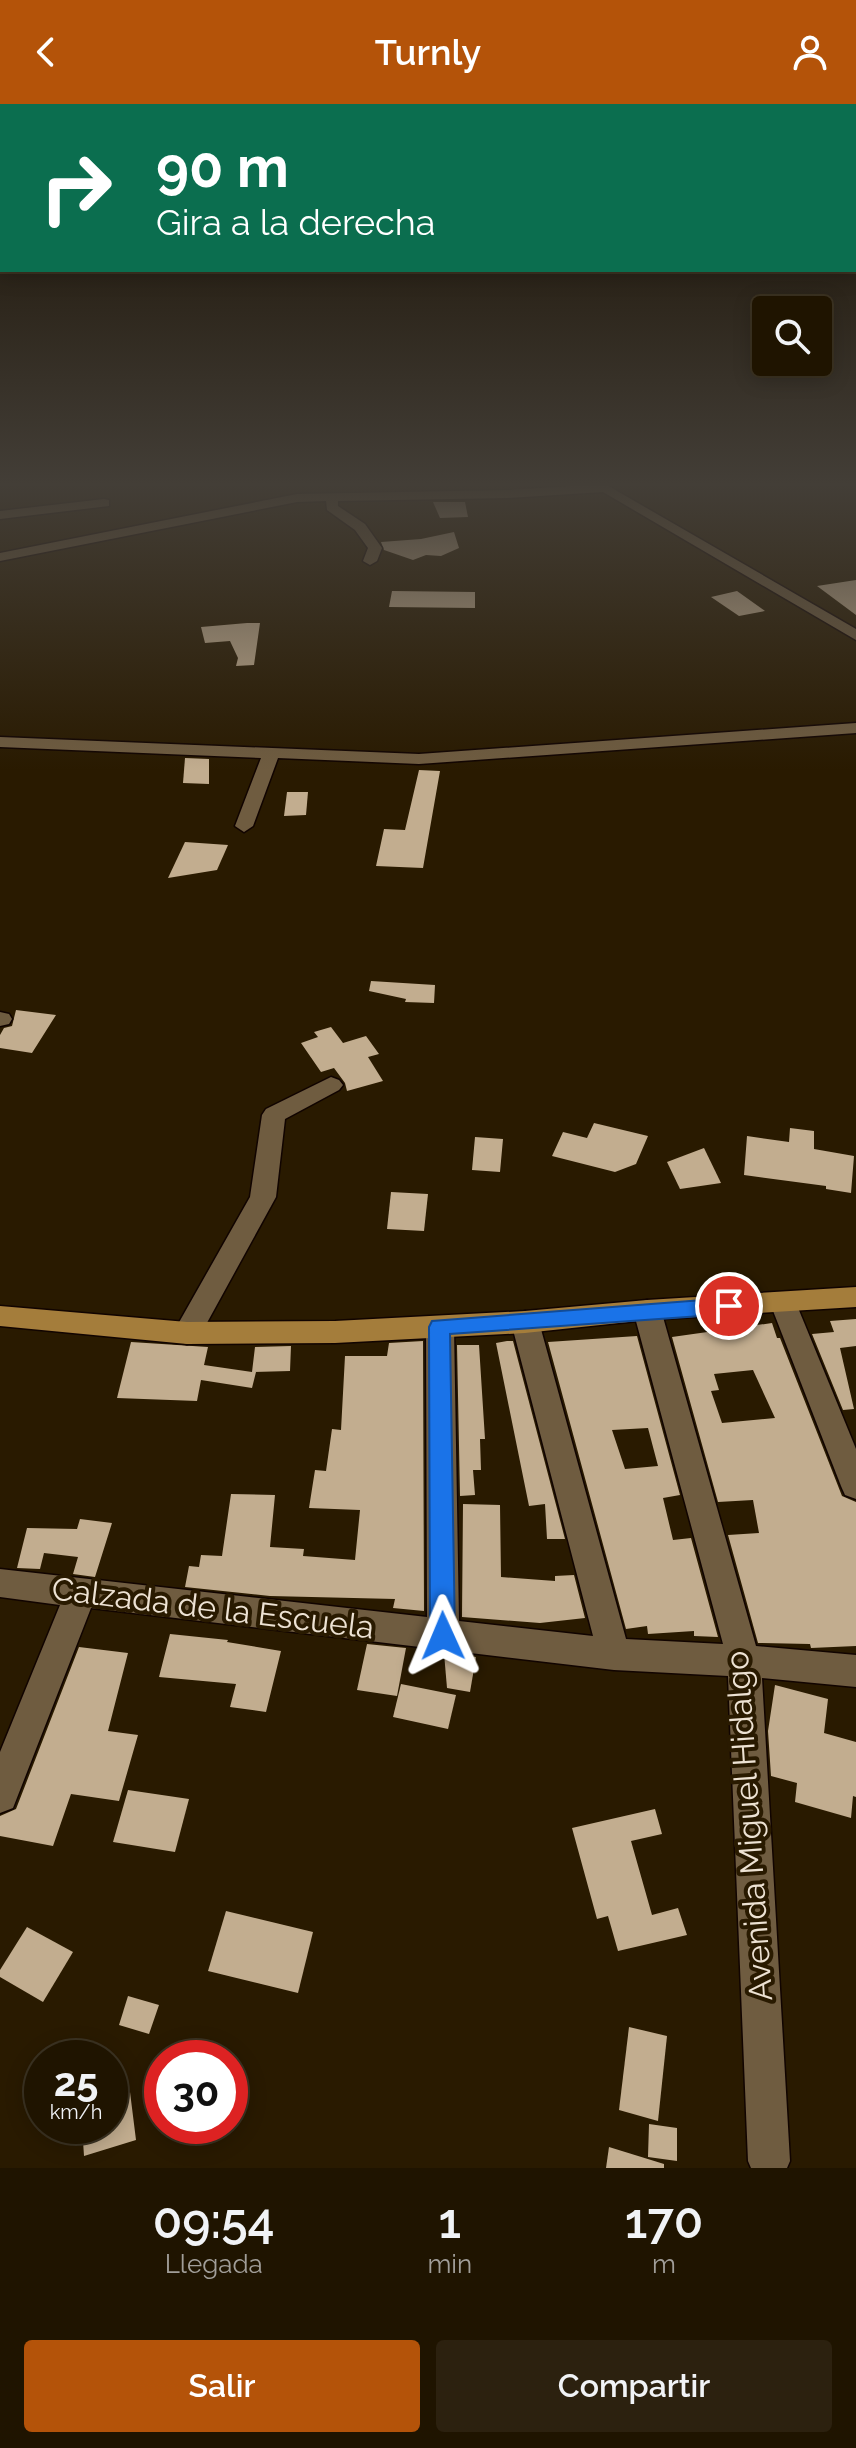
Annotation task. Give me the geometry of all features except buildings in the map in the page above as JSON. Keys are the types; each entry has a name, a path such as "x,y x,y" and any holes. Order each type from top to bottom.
{"main road":[{"path":"0,1316 187,1333 335,1332 525,1322 647,1310 856,1297"}],"street":[{"path":"759,578 856,635"},
{"path":"0,742 434,759 856,728"},
{"path":"244,826 272,752"},
{"path":"187,1333 263,1197 274,1115 331,1085"},
{"path":"783,1303 856,1486"},
{"name":"Avenida Miguel Hidalgo","path":"647,1310 744,1661 769,2161"},
{"path":"525,1322 614,1654"},
{"path":"440,1327 443,1636"},
{"name":"Calzada de la Escuela","path":"0,1583 614,1654 856,1671"},
{"path":"0,1795 82,1591"}],"route":[{"path":"443,1636 440,1327 729,1306"}]}
